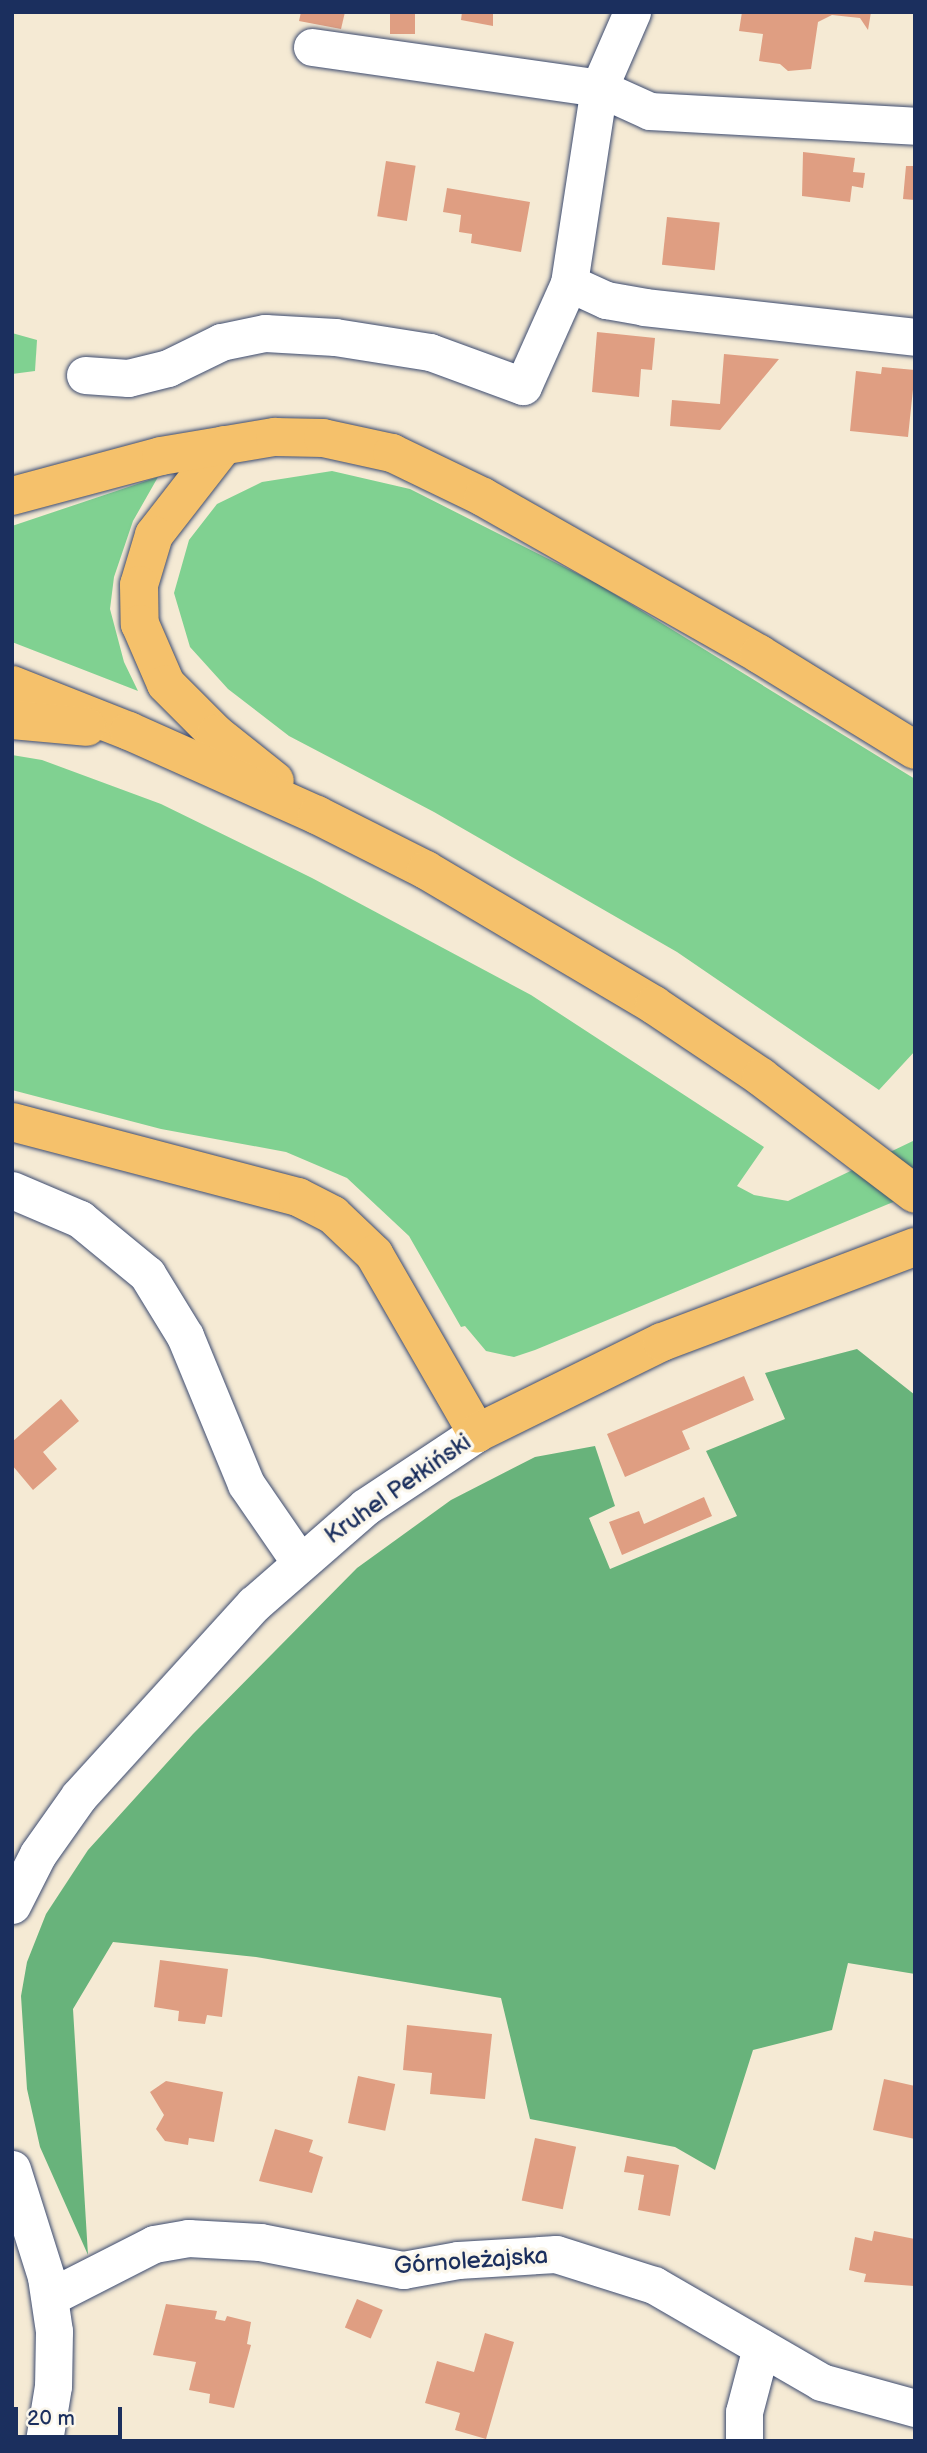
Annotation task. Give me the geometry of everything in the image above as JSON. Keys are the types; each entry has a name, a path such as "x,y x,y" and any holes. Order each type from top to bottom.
{"main road":[{"path":"12,495 161,456 275,438 323,438 392,453 428,468 760,654 915,750"},
{"path":"224,445 154,535 139,585 140,624 156,669 179,699 317,815"},
{"path":"12,685 128,731 317,815 426,870 654,1005 865,1153 915,1194"},
{"path":"12,720 128,731"},
{"path":"12,1122 298,1197 333,1215 374,1254 477,1433"},
{"name":"Kruhel Pełkiński","path":"477,1433 662,1342 915,1247"}],"street":[{"path":"85,375 128,378 169,368 221,342 265,333 335,337 430,352 523,386 569,283 599,88 632,12"},
{"path":"312,47 599,88 650,111 915,126"},
{"path":"569,283 606,300 644,307 915,337"},
{"path":"12,1190 80,1219 147,1274 185,1336 246,1485 299,1561"},
{"name":"Kruhel Pełkiński","path":"17,1880 62,1817 98,1773 236,1623 299,1561 365,1507 477,1433"},
{"path":"12,2169 50,2297 53,2386 44,2441"},
{"name":"Górnoleżajska","path":"50,2297 154,2244 188,2238 260,2242 403,2270 458,2260 556,2254 654,2285 821,2382 915,2408"},
{"path":"744,2441 744,2412 761,2347"}],"green space":[{"path":"12,333 37,340 35,371 12,374"},
{"path":"332,471 410,489 598,584 915,779 915,1051 879,1090 677,952 434,812 289,736 228,689 190,647 174,593 189,540 217,504 262,482"},
{"path":"158,477 133,521 114,577 110,609 124,662 138,691 12,642 12,526"},
{"path":"12,755 42,760 161,804 312,878 531,995 764,1147 737,1186 754,1195 788,1201 915,1140 915,1193 535,1350 514,1357 486,1351 465,1326 461,1327 409,1236 347,1178 286,1152 161,1129 12,1090"},
{"path":"857,1349 915,1395 915,1974 848,1963 832,2030 753,2050 715,2170 675,2147 530,2119 501,1998 256,1957 113,1942 73,2009 88,2255 40,2147 27,2089 21,1996 27,1962 46,1914 88,1850 193,1734 357,1568 451,1500 535,1457 595,1446 615,1506 589,1518 610,1569 737,1516 706,1451 785,1419 765,1373"}],"building":[{"path":"301,12 345,12 341,29 299,21"},
{"path":"390,12 415,12 415,34 390,34"},
{"path":"462,12 493,12 493,26 461,20"},
{"path":"742,12 871,12 868,30 860,18 832,15 818,22 811,69 788,71 780,64 759,61 763,34 739,31"},
{"path":"803,152 855,158 853,172 865,173 863,188 852,186 850,202 802,196"},
{"path":"386,161 416,166 407,221 377,216"},
{"path":"906,166 915,166 915,200 903,199"},
{"path":"447,188 530,202 521,252 471,243 472,234 459,232 461,215 443,212"},
{"path":"667,217 720,223 715,270 662,265"},
{"path":"597,332 655,338 652,370 641,369 639,397 592,392"},
{"path":"724,354 779,359 720,430 670,426 672,400 720,404"},
{"path":"882,367 915,370 908,437 850,431 856,371 881,374"},
{"path":"744,1376 754,1400 682,1431 690,1449 625,1477 607,1434"},
{"path":"61,1399 79,1421 43,1452 57,1469 33,1490 12,1465 12,1442"},
{"path":"704,1497 712,1516 622,1555 609,1522 639,1511 644,1524"},
{"path":"160,1960 228,1969 222,2017 207,2015 205,2024 178,2021 179,2011 154,2007"},
{"path":"407,2025 492,2034 485,2099 430,2094 432,2073 403,2070"},
{"path":"358,2076 395,2084 385,2131 348,2123"},
{"path":"884,2079 915,2086 915,2139 873,2130"},
{"path":"166,2081 223,2092 214,2142 189,2138 188,2145 165,2141 156,2129 164,2115 150,2092"},
{"path":"275,2129 313,2140 309,2152 323,2157 312,2193 259,2181"},
{"path":"535,2138 576,2147 563,2209 522,2201"},
{"path":"627,2156 679,2165 670,2216 638,2210 644,2175 624,2172"},
{"path":"874,2231 915,2239 914,2286 864,2282 866,2274 849,2270 855,2237 872,2241"},
{"path":"357,2299 383,2310 371,2338 345,2328"},
{"path":"166,2304 217,2311 215,2319 225,2321 227,2316 251,2322 247,2344 251,2345 234,2408 209,2403 210,2394 189,2390 196,2362 153,2355"},
{"path":"485,2333 514,2342 486,2439 455,2430 460,2413 425,2403 437,2361 474,2372"}]}
